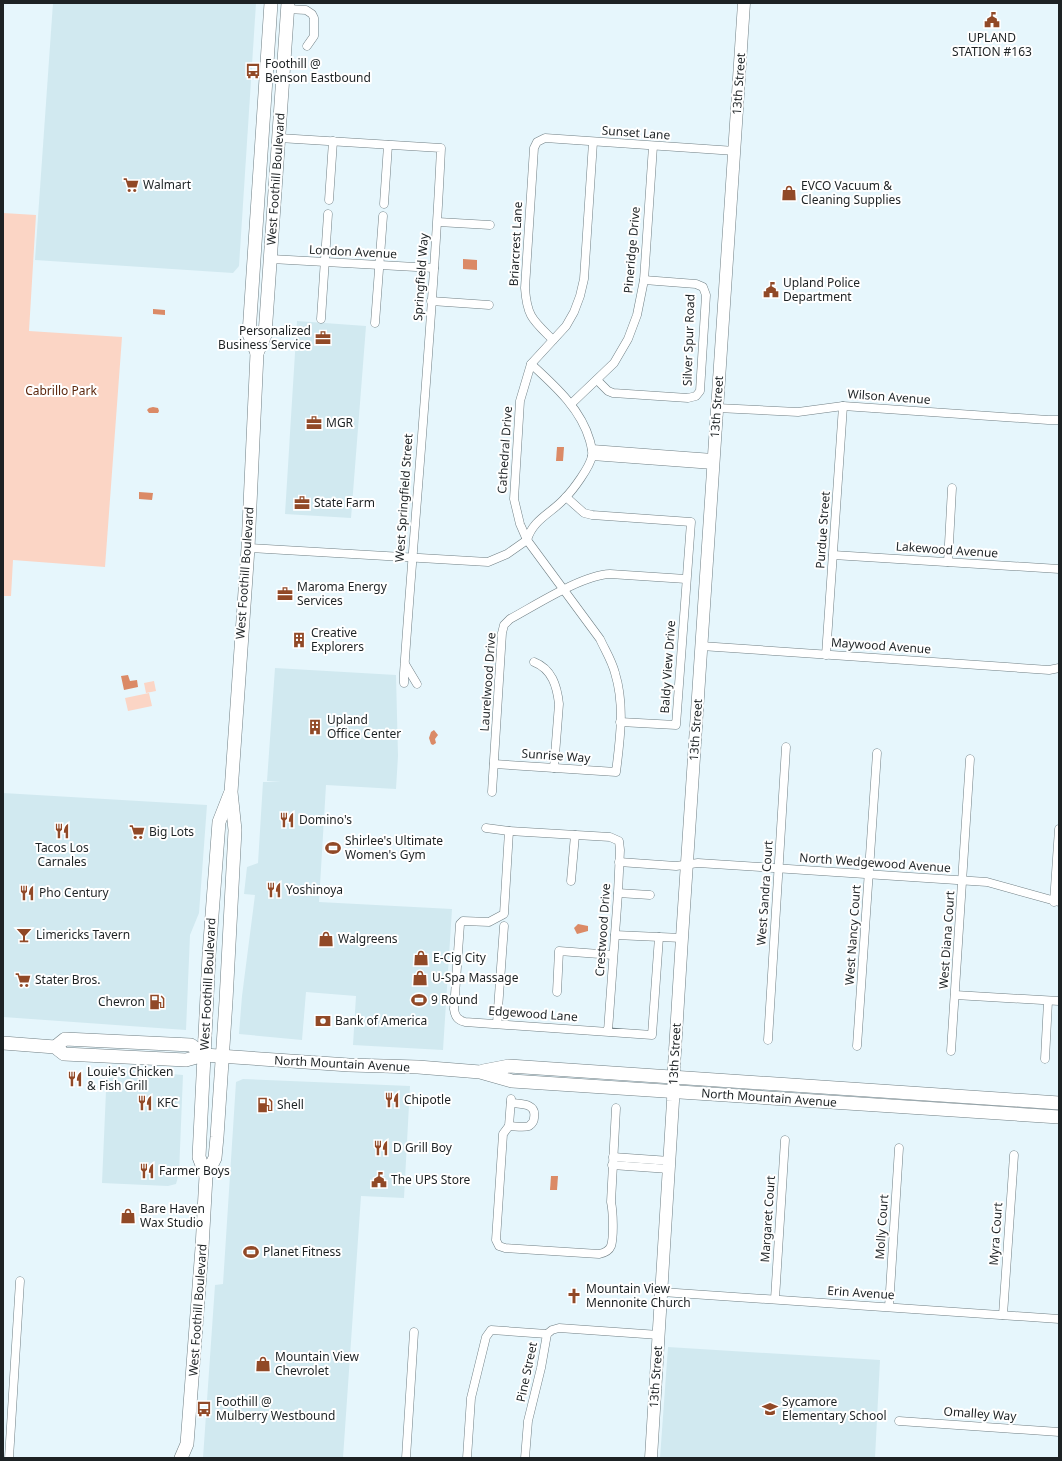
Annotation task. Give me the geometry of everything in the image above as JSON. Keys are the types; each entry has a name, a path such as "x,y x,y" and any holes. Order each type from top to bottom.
{"main road":[{"name":"West Foothill Boulevard","path":"257,353 249,334 254,279 271,3"},
{"name":"West Foothill Boulevard","path":"181,1458 187,1444 206,1176 215,1158 235,830 231,792 248,548 257,353 266,330 288,6"},
{"path":"268,49 274,66 272,132 279,138"},
{"path":"262,134 270,140 270,179 276,195"},
{"path":"254,279 260,283 262,289 261,318 266,330"},
{"name":"West Foothill Boulevard","path":"206,1176 199,1157 209,955 219,822 231,792"},
{"name":"North Mountain Avenue","path":"3,1043 55,1047 64,1054 186,1060 204,1055 480,1072 512,1081 1059,1117"},
{"name":"North Mountain Avenue","path":"480,1072 509,1066 1059,1103"},
{"name":"West Foothill Boulevard","path":"187,1444 191,1458"}],"street":[{"name":"13th Street","path":"651,1458 662,1292 673,1078 744,3"},
{"path":"288,6 306,10 312,14 314,18 314,36 307,46"},
{"path":"279,138 388,145 384,204"},
{"name":"Sunset Lane","path":"537,142 546,138 735,151"},
{"path":"329,200 332,141"},
{"name":"Briarcrest Lane","path":"537,142 534,148 525,288 526,305 532,318 553,340"},
{"name":"Cathedral Drive","path":"593,142 584,279 574,312 566,326 532,364 520,402 514,499 520,524 527,540 563,591 591,626 608,654 615,673 620,698 620,722 616,772"},
{"name":"Springfield Way","path":"388,145 441,148 438,222 429,334"},
{"name":"Pineridge Drive","path":"571,404 614,363 628,339 637,315 644,280 653,146"},
{"path":"321,319 328,214"},
{"path":"375,323 383,216"},
{"path":"438,222 490,225"},
{"name":"London Avenue","path":"271,259 434,268"},
{"name":"Silver Spur Road","path":"597,380 608,391 613,393 688,398 696,396 700,391 706,294 703,287 696,284 644,280"},
{"path":"431,301 489,305"},
{"name":"West Springfield Street","path":"404,683 404,664 429,334"},
{"path":"248,548 488,562 507,554 527,540 530,530 566,497 589,465 592,453 588,433 581,417 548,379 532,364"},
{"name":"Wilson Avenue","path":"717,408 798,412 843,406 1059,420"},
{"name":"Purdue Street","path":"826,655 843,406"},
{"path":"592,453 713,462"},
{"path":"948,562 952,488"},
{"path":"566,497 584,513 592,515 691,522 686,579"},
{"name":"Lakewood Avenue","path":"833,555 1059,569"},
{"name":"Laurelwood Drive","path":"492,792 502,633 504,625 510,619 563,591 601,574 686,579"},
{"name":"Baldy View Drive","path":"620,722 676,725 686,579"},
{"name":"Maywood Avenue","path":"701,646 1049,670 1059,668"},
{"path":"534,662 542,665 548,671 558,696 559,704 554,768"},
{"path":"404,664 416,684"},
{"name":"West Sandra Court","path":"768,1040 786,747"},
{"name":"West Nancy Court","path":"857,1046 877,753"},
{"name":"West Diana Court","path":"951,1051 970,759"},
{"name":"Sunrise Way","path":"494,764 616,772"},
{"path":"486,828 575,835 571,881"},
{"path":"1057,902 1059,829"},
{"name":"Edgewood Lane","path":"510,831 504,914 489,922 464,921 460,924 454,1009 454,1014 457,1018 465,1022 497,1023 652,1035 658,937"},
{"name":"Crestwood Drive","path":"575,835 610,837 618,841 620,850 608,1031"},
{"name":"North Wedgewood Avenue","path":"619,862 676,866 698,863 987,882 1057,902"},
{"path":"618,893 650,895"},
{"path":"497,1023 504,926"},
{"path":"615,935 682,938"},
{"path":"557,992 559,951 613,955"},
{"path":"955,995 1059,1001"},
{"path":"1045,1059 1048,1001"},
{"path":"509,1126 525,1127 530,1125 534,1121 533,1109 528,1105 511,1101 509,1126 503,1134 496,1240 499,1246 505,1248 599,1254 606,1252 611,1245 614,1212 611,1202 612,1161 616,1108"},
{"name":"Margaret Court","path":"775,1299 785,1140"},
{"name":"Molly Court","path":"888,1307 899,1148"},
{"name":"Myra Court","path":"1003,1315 1014,1155"},
{"path":"612,1161 669,1165"},
{"path":"9,1458 20,1281"},
{"name":"Erin Avenue","path":"662,1292 1059,1319"},
{"name":"Pine Street","path":"525,1458 528,1421 541,1368 547,1334 552,1330 559,1328 659,1335"},
{"path":"466,1458 470,1398 486,1337 491,1330 547,1334"},
{"path":"406,1458 414,1332"},
{"name":"Omalley Way","path":"899,1421 1059,1432"}],"shaded area":[{"path":"53,3 256,3 239,266 233,273 35,260"},
{"path":"463,259 477,260 477,270 463,269"},
{"path":"153,309 165,310 165,315 153,314"},
{"path":"297,321 366,326 351,518 285,514"},
{"path":"153,407 158,408 158,413 149,413 147,410"},
{"path":"557,447 564,447 563,461 556,461"},
{"path":"139,492 153,493 152,500 139,499"},
{"path":"275,668 396,675 398,756 396,789 326,785 319,902 452,909 443,1050 353,1045 356,996 306,992 302,1040 239,1034 242,996 255,895 244,894 247,867 258,863 263,782 281,782 267,781"},
{"path":"128,675 130,681 137,680 138,687 124,690 121,676"},
{"path":"434,730 438,735 435,739 436,743 433,745 431,744 429,738 431,732"},
{"path":"3,793 207,805 199,913 190,935 186,1030 3,1017"},
{"path":"578,924 588,926 588,931 577,934 574,928"},
{"path":"107,1068 183,1075 179,1173 176,1184 168,1186 102,1183"},
{"path":"243,1079 410,1086 404,1198 361,1196 343,1458 203,1458 215,1285 223,1284 236,1082"},
{"path":"551,1176 558,1176 557,1190 550,1190"},
{"name":"Sycamore Elementary School","path":"668,1347 880,1360 875,1458 660,1458"}],"green space":[{"name":"Cabrillo Park","path":"3,213 36,215 29,331 122,337 105,567 13,560 11,596 3,596"},
{"path":"154,681 156,691 146,693 144,683"},
{"path":"149,693 152,706 128,711 125,698"}],"place":[{"name":"UPLAND STATION #163","path":"992,20"},
{"name":"Foothill @ Benson Eastbound","path":"253,71"},
{"name":"Walmart","path":"131,185"},
{"name":"EVCO Vacuum & Cleaning Supplies","path":"789,193"},
{"name":"Upland Police Department","path":"771,290"},
{"name":"Personalized Business Service","path":"323,338"},
{"name":"MGR","path":"314,423"},
{"name":"State Farm","path":"302,503"},
{"name":"Maroma Energy Services","path":"285,594"},
{"name":"Creative Explorers","path":"299,640"},
{"name":"Upland Office Center","path":"315,727"},
{"name":"Domino's","path":"287,820"},
{"name":"Tacos Los Carnales","path":"62,831"},
{"name":"Big Lots","path":"137,832"},
{"name":"Shirlee's Ultimate Women's Gym","path":"333,848"},
{"name":"Yoshinoya","path":"274,890"},
{"name":"Pho Century","path":"27,893"},
{"name":"Limericks Tavern","path":"24,935"},
{"name":"Walgreens","path":"326,939"},
{"name":"E-Cig City","path":"421,958"},
{"name":"U-Spa Massage","path":"420,978"},
{"name":"Stater Bros.","path":"23,980"},
{"name":"9 Round","path":"419,1000"},
{"name":"Chevron","path":"157,1002"},
{"name":"Bank of America","path":"323,1021"},
{"name":"Louie's Chicken & Fish Grill","path":"75,1079"},
{"name":"Chipotle","path":"392,1100"},
{"name":"KFC","path":"145,1103"},
{"name":"Shell","path":"265,1105"},
{"name":"D Grill Boy","path":"381,1148"},
{"name":"Farmer Boys","path":"147,1171"},
{"name":"The UPS Store","path":"379,1180"},
{"name":"Bare Haven Wax Studio","path":"128,1216"},
{"name":"Planet Fitness","path":"251,1252"},
{"name":"Mountain View Mennonite Church","path":"574,1296"},
{"name":"Mountain View Chevrolet","path":"263,1364"},
{"name":"Foothill @ Mulberry Westbound","path":"204,1409"},
{"name":"Sycamore Elementary School","path":"770,1409"}]}
